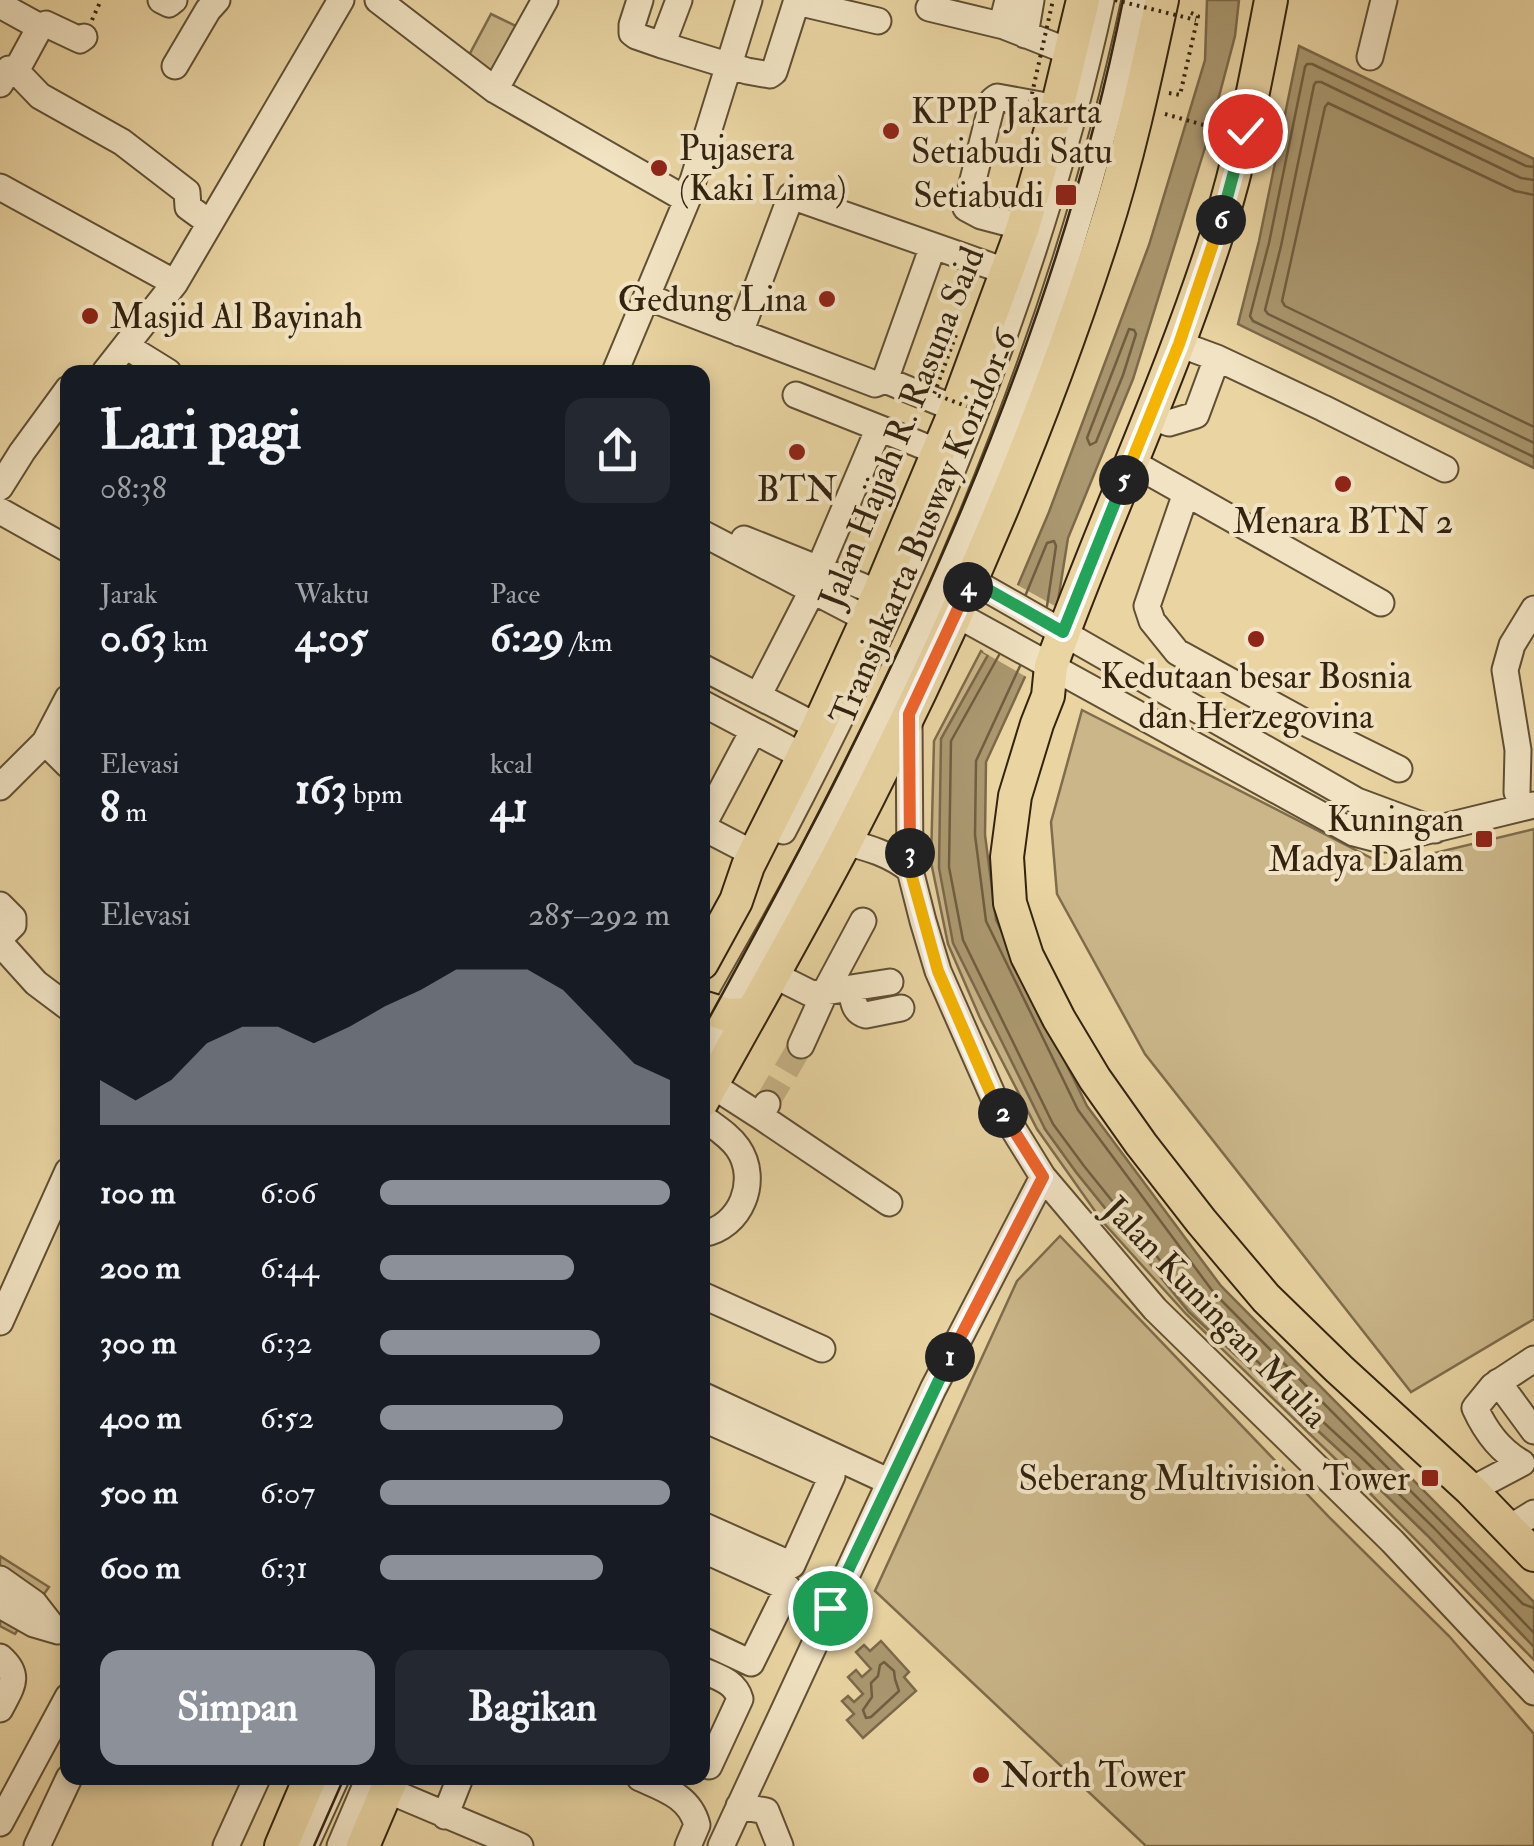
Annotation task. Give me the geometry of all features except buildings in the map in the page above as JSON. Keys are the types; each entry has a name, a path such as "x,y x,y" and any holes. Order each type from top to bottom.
{"main road":[{"name":"Jalan Hajjah R. Rasuna Said","path":"710,949 818,727 956,409 1023,227 1042,112 1070,52 1082,0"},
{"path":"1198,351 1218,229 1244,136 1271,0"},
{"path":"1290,0 1262,136 1198,351 1159,420 1052,675 1015,796 1007,857 1010,902 1027,956 1058,1019 1141,1144 1201,1221 1266,1298 1339,1369 1478,1498 1521,1521 1534,1554"},
{"path":"710,1076 718,1028 772,974 845,842 971,580 1044,404 1099,250 1172,5"},
{"path":"280,1846 307,1785"},
{"path":"363,1846 382,1785"}],"street":[{"path":"161,0 168,4 174,0"},
{"path":"111,365 175,283 342,0"},
{"path":"378,0 495,90 687,200"},
{"path":"495,90 545,0"},
{"path":"640,0 632,26 636,36 770,75 797,1 878,20"},
{"path":"662,45 679,0"},
{"path":"618,365 687,200 749,0"},
{"path":"1008,0 1002,24 1014,31"},
{"path":"1014,31 1031,0"},
{"name":"Transjakarta Busway Koridor 6","path":"710,970 849,700 989,380 1023,286 1063,152 1102,0"},
{"name":"Transjakarta Busway Koridor 6","path":"718,1028 853,778 943,583 1012,418 1056,294 1100,146 1135,0"},
{"path":"1370,56 1384,0"},
{"path":"175,66 206,3"},
{"path":"0,5 40,27"},
{"path":"929,8 1014,31 1070,52"},
{"path":"84,37 73,38 46,24 40,27 8,77 135,151 186,192 188,207 210,223"},
{"path":"1023,227 966,208 992,100 997,97 1042,112"},
{"path":"0,187 175,283"},
{"path":"740,332 791,196 1008,272"},
{"path":"885,380 933,246"},
{"path":"647,296 875,384 885,380 956,409"},
{"path":"126,346 157,365"},
{"path":"1198,351 1446,469"},
{"path":"796,395 938,452"},
{"path":"0,487 60,400"},
{"path":"758,696 815,580 879,428"},
{"path":"1140,467 1381,602"},
{"path":"1186,493 1147,606 1152,621 1178,652 1399,770"},
{"path":"0,510 60,545"},
{"path":"710,536 873,606"},
{"path":"736,536 815,580"},
{"path":"971,580 1356,801 1435,830"},
{"path":"956,614 1052,675 1151,721 1354,833 1394,839 1435,830 1525,798 1505,670 1512,645 1534,609"},
{"path":"1151,721 1178,652"},
{"path":"710,670 818,727"},
{"path":"710,707 804,757"},
{"path":"0,787 46,742 60,714"},
{"name":"Jalan Kuningan Mulia","path":"909,714 910,870 938,971 992,1096 1043,1177 1155,1309 1392,1542 1534,1692"},
{"path":"1289,762 1310,725"},
{"path":"710,812 753,731"},
{"path":"46,742 60,757"},
{"path":"710,832 751,860"},
{"path":"845,842 877,850 910,870"},
{"name":"Jalan Hajjah R. Rasuna Said","path":"710,920 751,860"},
{"path":"0,905 14,918 0,943 36,983 60,1001"},
{"path":"801,1045 838,990 864,921"},
{"path":"772,974 812,994 890,982"},
{"path":"838,990 860,1014 901,1008"},
{"path":"710,1095 764,1109 889,1203"},
{"path":"710,1124 740,1151 747,1169 747,1189 740,1208 728,1223 710,1233"},
{"path":"730,1841 739,1806 890,1482 1043,1177"},
{"path":"0,1322 60,1189"},
{"path":"710,1299 822,1349"},
{"path":"1478,1498 1530,1469 1510,1456 1484,1428 1475,1408 1498,1382 1534,1359"},
{"path":"1498,1382 1534,1431"},
{"path":"710,1399 890,1482"},
{"path":"710,1422 832,1476 792,1565 710,1529"},
{"path":"710,1553 788,1588 752,1664 710,1644"},
{"path":"0,1579 34,1603 60,1632"},
{"path":"0,1604 34,1624 60,1633"},
{"path":"0,1657 13,1672 14,1682 0,1709"},
{"path":"710,1674 729,1682 740,1698 710,1757"},
{"path":"60,1711 2,1816 38,1844 66,1785"},
{"path":"710,1766 752,1779"},
{"path":"226,1846 254,1785"},
{"path":"305,1846 333,1785"},
{"path":"340,1846 381,1785"},
{"path":"388,1785 454,1828 520,1846"},
{"path":"451,1785 454,1828"},
{"path":"655,1785 688,1805 697,1825 688,1846"},
{"path":"670,1846 688,1805"},
{"path":"739,1806 766,1812 775,1834"}],"path":[{"path":"1042,112 1053,0"},
{"path":"1115,0 1197,18"},
{"path":"1172,5 1197,18"},
{"path":"1169,93 1180,95 1197,18"},
{"path":"1164,114 1219,129"},
{"path":"956,336 934,394 987,414 1006,365"}],"shaded area":[{"path":"491,14 516,26 493,73 467,59"},
{"path":"981,651 988,655 941,739 1045,1129 1189,1312 1427,1535 1534,1647 1534,1660 1186,1314 1102,1221 1037,1129 980,1018 948,944 931,862 934,741"},
{"path":"1082,710 1385,865 1534,829 1534,1319 1411,1392 1145,1054 1057,894 1051,822"},
{"path":"1060,1236 1331,1519 1449,1636 1534,1734 1534,1846 1146,1846 875,1591 1017,1281"},
{"path":"0,1556 49,1587 15,1634 0,1626"}],"water":[{"path":"1207,0 1239,0 1235,36 1208,138 1133,379 1068,538 1057,607 986,762 985,835 996,920 1087,1106 1221,1286 1534,1602 1534,1647 1352,1462 1189,1312 1045,1129 953,943 939,868 941,739 988,655 1049,512 1149,245 1205,60"},
{"path":"1299,46 1534,159 1534,468 1238,324"},
{"path":"881,1641 909,1672 904,1677 916,1691 863,1738 847,1720 854,1714 842,1701 848,1696 854,1702 863,1694 848,1677 856,1670 862,1677 871,1669 856,1652 864,1645 870,1651"}],"pier":[{"path":"1014,583 1062,610 1030,679 983,652"}],"tunnel":[{"path":"767,1103 801,1045"}],"tram line":[{"path":"710,1016 895,659 1005,402 1052,270 1091,136 1123,0"},
{"path":"968,453 1012,341"},
{"path":"314,1846 341,1785"}],"place":[{"name":"KPPP Jakarta Setiabudi Satu","path":"891,131"},
{"name":"Pujasera (Kaki Lima)","path":"659,168"},
{"name":"Setiabudi","path":"1066,195"},
{"name":"Gedung Lina","path":"827,299"},
{"name":"Masjid Al Bayinah","path":"90,316"},
{"name":"BTN","path":"797,452"},
{"name":"Menara BTN 2","path":"1343,484"},
{"name":"Kedutaan besar Bosnia dan Herzegovina","path":"1256,639"},
{"name":"Kuningan Madya Dalam","path":"1484,839"},
{"name":"Seberang Multivision Tower","path":"1430,1478"},
{"name":"North Tower","path":"981,1775"}],"route":[{"path":"830,1608 934,1389 1043,1177 992,1096 938,971 923,921 910,870 909,714 971,580 1063,632 1179,344 1218,229 1245,131"}]}
